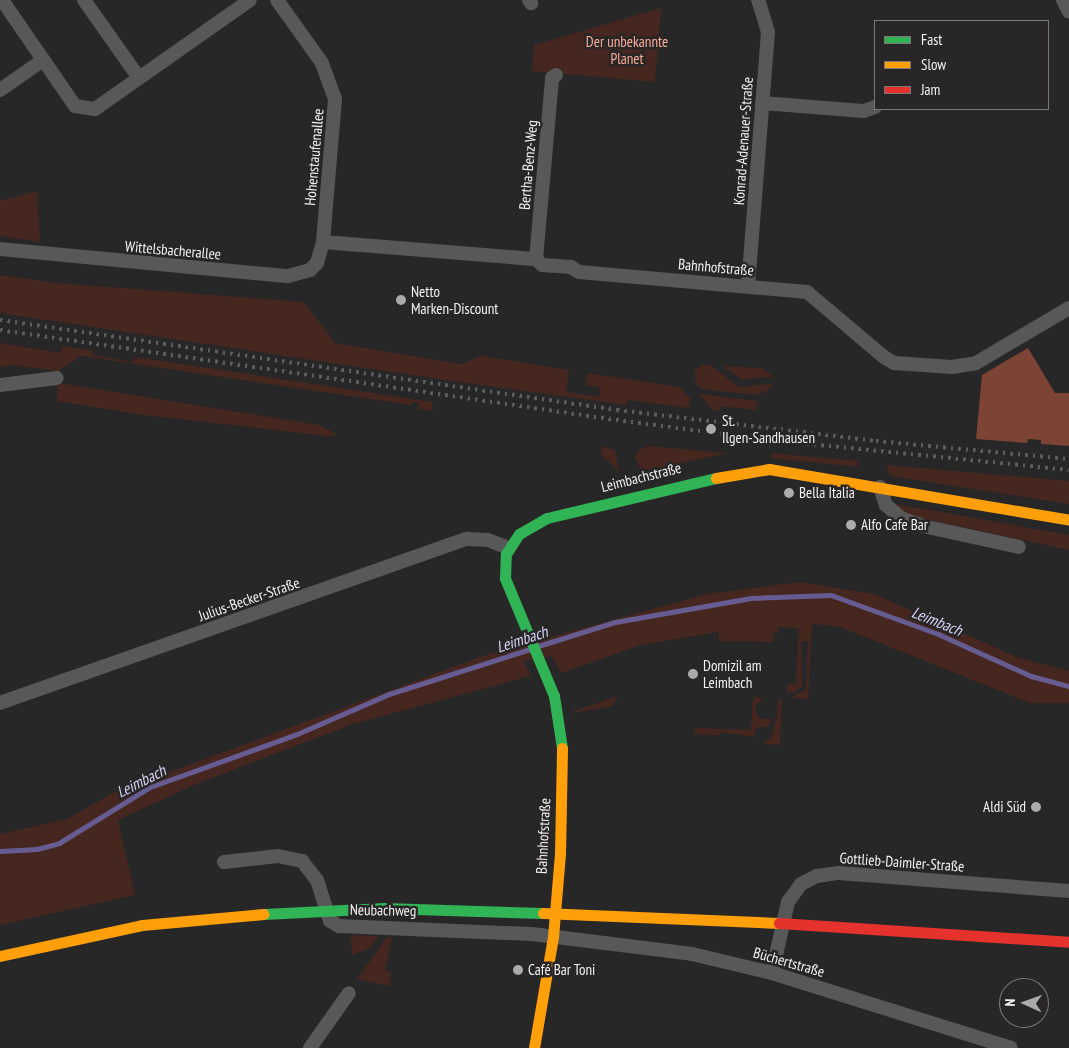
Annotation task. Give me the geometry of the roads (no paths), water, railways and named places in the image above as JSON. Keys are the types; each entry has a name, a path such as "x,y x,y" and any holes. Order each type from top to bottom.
{"street":[{"path":"2,0 75,106 95,109 250,0"},
{"path":"84,0 139,78"},
{"name":"Hohenstaufenallee","path":"277,0 322,63 334,92 324,242"},
{"name":"Konrad-Adenauer-Straße","path":"748,286 768,32 758,0"},
{"path":"1063,0 1069,12"},
{"path":"0,90 43,60"},
{"name":"Bertha-Benz-Weg","path":"536,259 552,78 556,76"},
{"path":"762,103 864,111 874,107"},
{"name":"Wittelsbacherallee","path":"0,249 288,276 310,270 319,259 324,242"},
{"name":"Bahnhofstraße","path":"324,242 536,259 542,265 571,267 579,272 807,292 889,361 952,367 976,363 1069,308"},
{"path":"0,385 57,378"},
{"name":"Leimbachstraße","path":"509,548 527,527 554,516 681,484 749,471 787,470 1069,520"},
{"path":"880,487 886,505 901,518 923,526 1020,547"},
{"name":"Julius-Becker-Straße","path":"0,703 467,539 488,540 509,548"},
{"name":"Bahnhofstraße","path":"509,548 504,563 505,578 542,664 560,721 562,754 560,854 552,937 534,1048"},
{"name":"Neubachweg","path":"224,862 278,856 302,861 317,880 330,922 339,926 429,927 552,937"},
{"name":"Gottlieb-Daimler-Straße","path":"772,973 788,902 801,884 817,876 839,873 1069,891"},
{"path":"0,956 142,925 286,912 474,910 818,925 1069,942"},
{"name":"Büchertstraße","path":"552,937 692,954 772,973 1011,1048"},
{"path":"310,1048 349,993"}],"waterway":[{"name":"Leimbach","path":"538,646 615,622 751,598 831,595 938,634 1031,676 1069,686"},
{"name":"Leimbach","path":"0,851 37,849 59,843 150,787 297,734 389,694 530,649"}],"railway":[{"path":"0,320 617,410 876,441 1069,459"},
{"path":"0,330 616,420 769,440 1069,470"}],"place":[{"name":"Netto Marken-Discount","path":"401,300"},
{"name":"St. Ilgen-Sandhausen","path":"711,429"},
{"name":"Bella Italia","path":"789,493"},
{"name":"Alfo Cafe Bar","path":"851,525"},
{"name":"Domizil am Leimbach","path":"693,674"},
{"name":"Aldi Süd","path":"1036,807"},
{"name":"Café Bar Toni","path":"518,970"}],"park label":[{"name":"Der unbekannte Planet","path":"627,50"}]}
